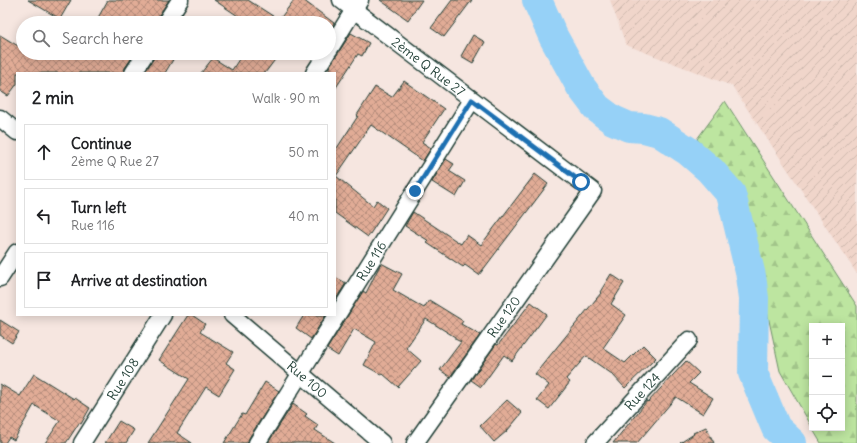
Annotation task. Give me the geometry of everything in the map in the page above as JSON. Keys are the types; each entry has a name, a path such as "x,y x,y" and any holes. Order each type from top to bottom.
{"street":[{"path":"170,16 180,0"},
{"path":"336,36 352,3"},
{"name":"2ème Q Rue 27","path":"352,3 472,100 593,191"},
{"path":"134,72 141,60"},
{"path":"315,72 322,60"},
{"name":"Rue 116","path":"257,443 472,100"},
{"path":"0,118 16,131"},
{"name":"Rue 120","path":"415,443 593,191"},
{"path":"0,278 16,254"},
{"name":"Rue 108","path":"82,443 162,316"},
{"name":"Rue 100","path":"233,316 382,443"},
{"name":"Rue 124","path":"595,443 689,340"}],"shaded area":[{"path":"610,0 857,0 857,274 732,86 626,45"}],"green space":[{"path":"725,101 857,306 857,443 821,443 814,431 845,431 845,323 809,323 809,422 780,371 742,196 697,139"}],"building":[{"path":"28,0 71,0 62,16 55,16"},
{"path":"108,0 169,0 158,16 99,16"},
{"path":"214,0 248,0 273,16 238,16"},
{"path":"294,0 303,0 325,16 282,16"},
{"path":"380,0 422,0 408,20"},
{"path":"452,0 472,0 444,37 431,28"},
{"path":"351,33 369,43 362,56 358,54 336,87 336,72 329,72 329,67 334,60 336,60 336,56"},
{"path":"0,35 16,45 16,60 130,60 124,72 16,72 16,85 8,96 0,91"},
{"path":"473,35 485,42 473,63 461,56"},
{"path":"153,60 173,60 166,72 145,72"},
{"path":"211,60 216,60 232,70 238,60 275,60 266,72 202,72"},
{"path":"404,81 444,109 422,142 431,148 423,161 371,125 336,176 336,149 375,87 392,97"},
{"path":"446,159 454,164 449,171 465,181 456,197 432,182"},
{"path":"535,174 548,184 479,275 465,265 463,267 427,243 429,241 405,226 413,212 461,244 467,235 481,245"},
{"path":"336,176 373,206 377,200 387,208 368,237 336,214"},
{"path":"381,263 402,274 393,290 424,308 429,300 463,321 461,324 480,335 450,377 440,370 461,342 426,319 406,348 421,361 398,387 383,374 382,375 364,365 376,342 354,329 338,356 327,349 363,291 366,293"},
{"path":"611,274 624,283 611,304 626,315 603,348 625,363 643,345 656,358 625,388 612,374 586,356 566,379 570,382 549,409 537,400 549,385 535,374 601,293 600,292"},
{"path":"336,278 346,283 336,299"},
{"path":"531,302 547,314 512,361 504,355 481,387 471,380 496,344 498,345"},
{"path":"187,316 193,316 205,324 200,332 233,352 226,363 235,369 219,395 206,387 177,433 192,443 148,443 189,379 159,360"},
{"path":"303,316 325,316 311,339 296,328"},
{"path":"0,320 19,332 12,343 0,335"},
{"path":"686,361 699,373 689,383 713,398 703,414 676,397 637,443 613,443 647,401 648,402"},
{"path":"34,374 90,408 81,424 79,423 66,443 45,443 60,421 34,405 14,440 9,437 5,443 0,443 0,384 20,396"},
{"path":"265,382 279,391 249,438 248,443 224,443 242,414 245,415"},
{"path":"507,400 522,413 507,431 494,442 480,426"},
{"path":"293,404 307,414 305,416 318,425 315,430 335,443 268,443"},
{"path":"119,421 134,430 126,443 105,443"},
{"path":"706,427 714,443 680,443 694,434 693,433"}],"waterway":[{"path":"537,0 553,36 581,87 597,108 613,120 629,127 644,128 659,132 688,151 710,170 731,194 751,276 754,298 753,373 776,428 792,443"}],"route":[{"path":"415,191 472,100 581,182"}]}
